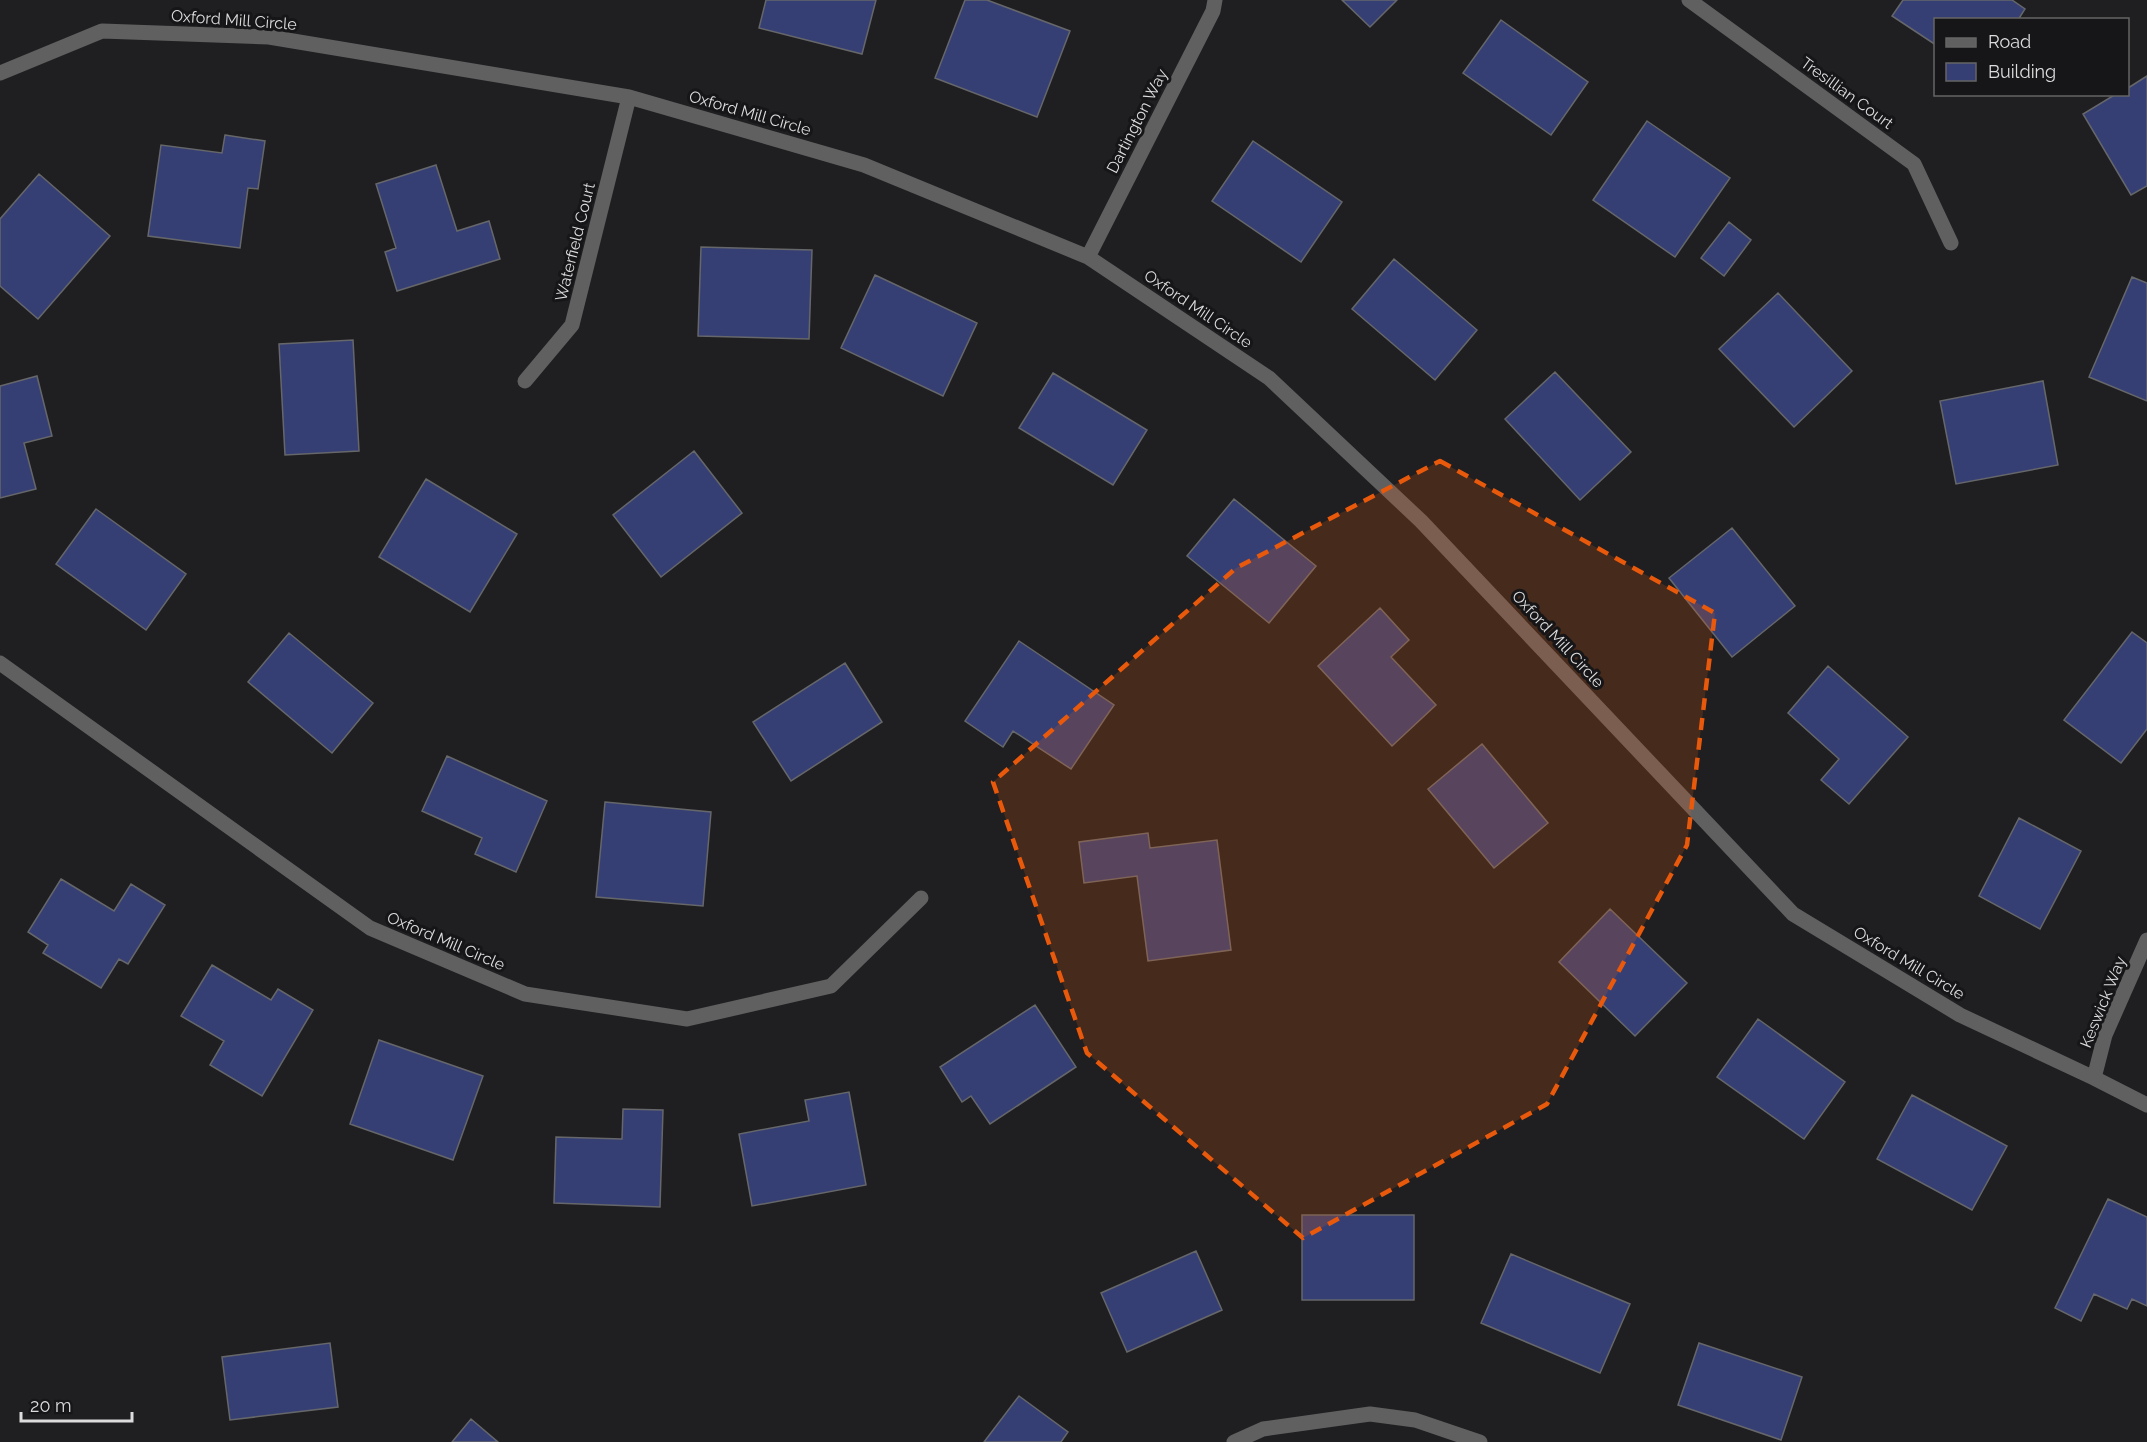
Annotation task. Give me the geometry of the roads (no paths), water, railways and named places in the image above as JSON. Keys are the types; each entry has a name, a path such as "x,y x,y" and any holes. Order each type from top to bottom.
{"street":[{"name":"Dartington Way","path":"1088,257 1213,11 1215,0"},
{"name":"Tresillian Court","path":"1689,0 1914,165 1951,243"},
{"name":"Oxford Mill Circle","path":"0,73 102,31 221,35 269,37 629,97 864,165 1088,257 1269,378 1421,521 1793,914 1960,1015 2147,1105"},
{"name":"Waterfield Court","path":"525,381 572,325 629,97"},
{"name":"Oxford Mill Circle","path":"0,663 370,928 525,994 687,1019 831,986 921,898"},
{"name":"Keswick Way","path":"2094,1078 2105,1035 2147,940"},
{"path":"1234,1442 1263,1429 1370,1414 1416,1420 1480,1442"}]}
